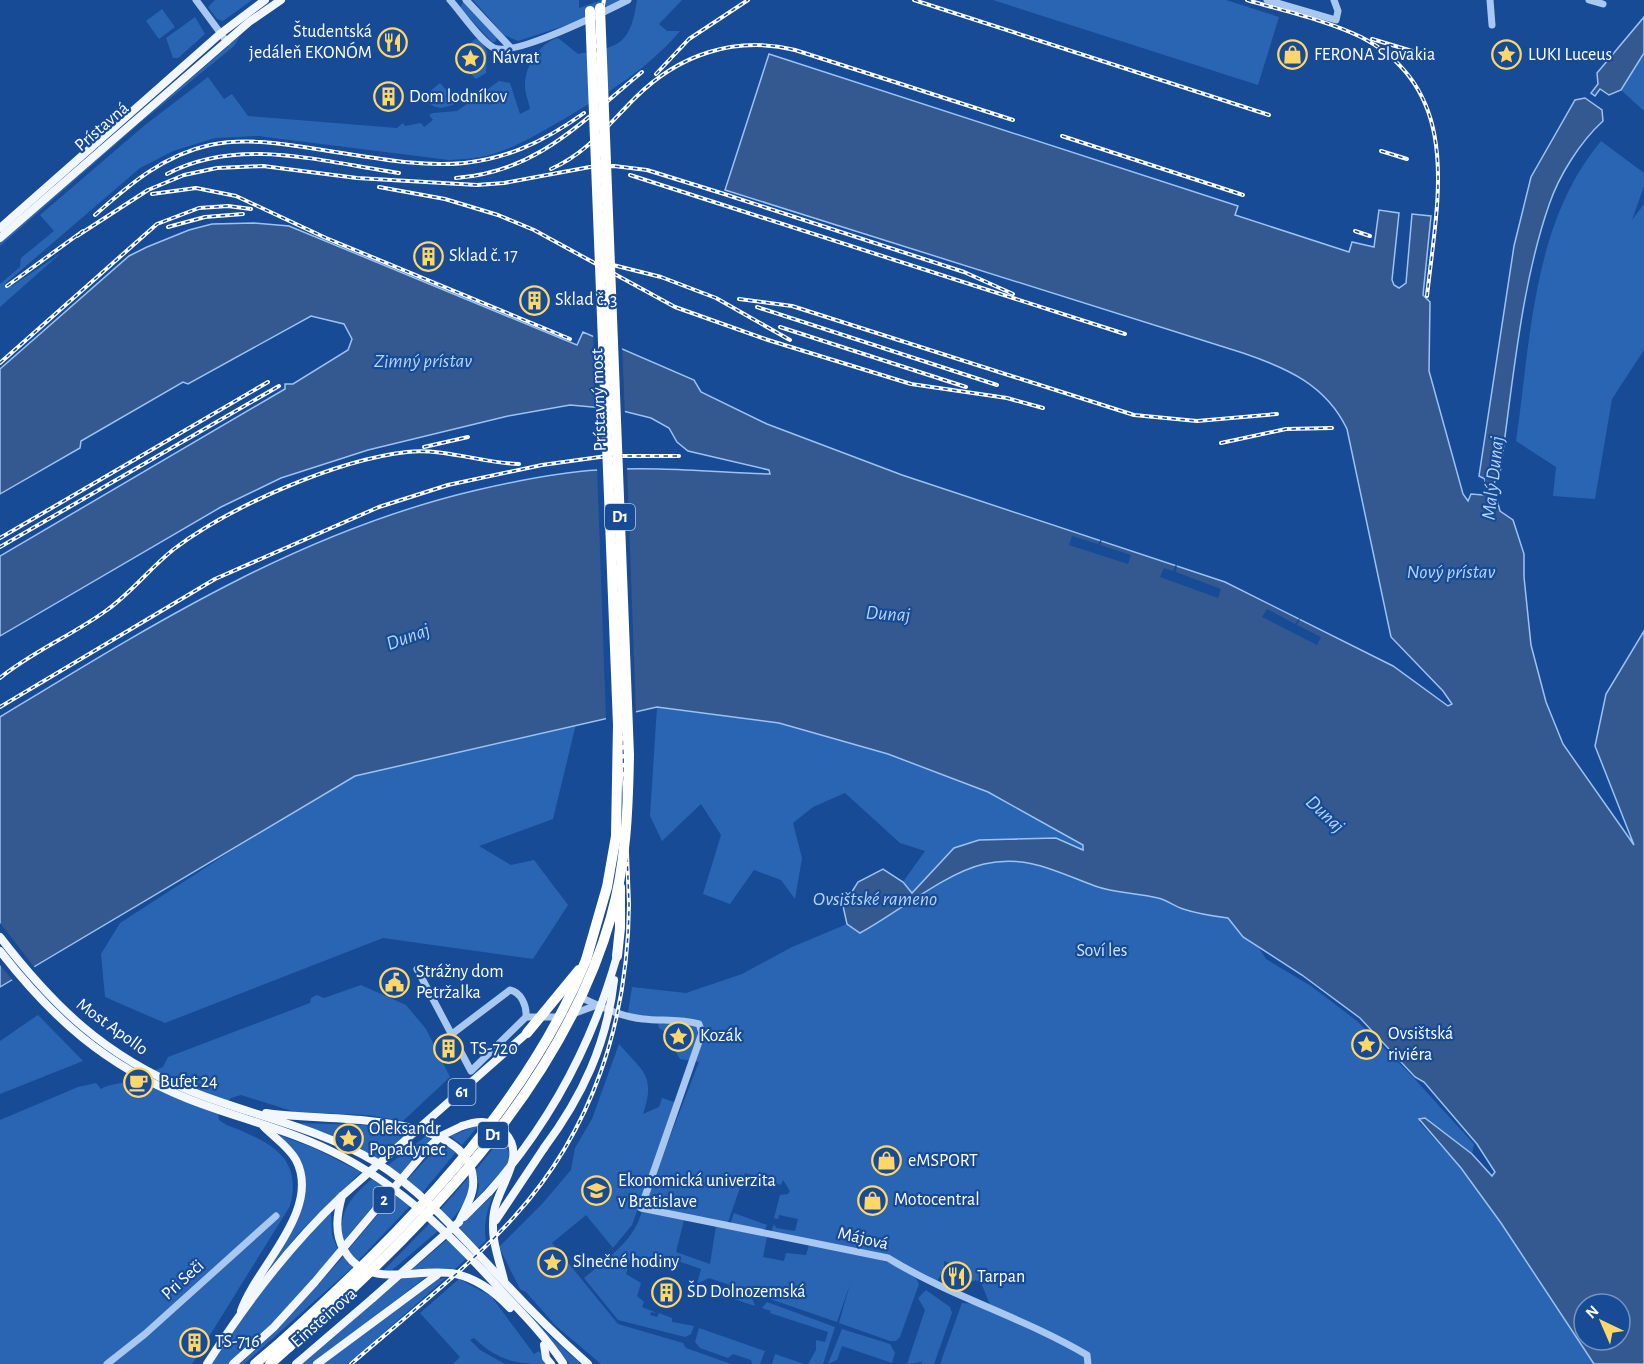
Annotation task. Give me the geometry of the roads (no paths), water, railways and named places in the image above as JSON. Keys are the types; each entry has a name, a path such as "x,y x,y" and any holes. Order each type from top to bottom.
{"highway":[{"name":"Prístavný most","path":"586,960 607,887 615,836 619,747 590,0"},
{"name":"Prístavný most","path":"601,3 627,678 628,791 620,874"},
{"path":"617,956 620,928 620,874"},
{"name":"D1","path":"255,1364 286,1344 411,1231 479,1152 528,1089 562,1035 586,987 611,917 620,874"},
{"path":"527,1033 586,960"},
{"name":"D1","path":"270,1364 286,1344 377,1251 478,1136 538,1056 567,1004 586,960"}],"main road":[{"name":"Prístavná","path":"0,228 220,34 265,0"},
{"name":"Prístavná","path":"0,238 227,42 281,0"},
{"name":"Most Apollo","path":"0,938 50,999 93,1038 145,1070 229,1108"},
{"name":"Most Apollo","path":"0,951 52,1013 96,1049 141,1077 187,1098 229,1108"},
{"path":"493,1229 503,1206 572,1108 596,1060 610,1008 617,956"},
{"name":"Einsteinova","path":"296,1364 459,1222 512,1165 560,1098 594,1026 617,956"},
{"name":"61","path":"207,1364 241,1311 286,1253 342,1196 527,1033"},
{"path":"229,1108 290,1118 376,1122 427,1132 453,1143 465,1156 472,1172 473,1190 459,1222"},
{"path":"229,1108 261,1124 313,1143 359,1166 423,1210 488,1276 554,1349 563,1364"},
{"path":"246,1110 344,1146 393,1174 448,1222 505,1283"},
{"name":"2","path":"233,1364 274,1327 314,1283 426,1150 441,1136 478,1121 494,1124 504,1132 512,1147 513,1159 495,1205 493,1229 494,1248 505,1283 588,1364"},
{"path":"241,1311 255,1280 293,1220 301,1196 301,1177 295,1159 261,1124"},
{"path":"342,1196 338,1232 344,1250 356,1264 373,1273 389,1275 456,1274 487,1287 563,1364"},
{"path":"317,1364 440,1273"},
{"path":"544,1345 546,1358 551,1364"}],"street":[{"path":"196,0 227,42"},
{"path":"450,0 491,46 511,48 580,24 628,0"},
{"path":"466,0 511,48"},
{"path":"1267,0 1336,20 1338,11 1334,0"},
{"path":"1490,0 1492,25"},
{"path":"1589,0 1603,4"},
{"path":"417,969 471,1071 526,1017 527,1010 519,994 513,990 508,991 452,1034"},
{"path":"582,998 597,1005"},
{"path":"526,1017 550,1018 577,1014 597,1005"},
{"name":"Májová","path":"597,1005 618,1014 641,1019 685,1020 699,1024 702,1033 641,1208 888,1258 923,1279 1062,1340 1087,1355 1088,1364"},
{"name":"Pri Seči","path":"107,1364 145,1334 276,1216"}],"water":[{"path":"1644,17 1644,53 1621,90 1609,95 1600,89 1595,96 1591,93 1598,84 1597,73"},
{"path":"769,54 1238,206 1235,215 1349,252 1352,242 1374,247 1379,210 1399,213 1392,280 1399,288 1406,283 1412,214 1431,216 1423,295 1430,302 1429,371 1463,494 1468,501 1471,494 1496,496 1500,511 1513,520 1524,554 1531,645 1546,702 1563,744 1634,845 1595,746 1606,694 1644,631 1644,1364 1594,1364 1586,1352 1632,1352 1632,1292 1572,1292 1572,1331 1501,1223 1461,1168 1419,1119 1425,1118 1472,1154 1492,1176 1495,1172 1477,1144 1424,1082 1415,1077 1360,1018 1302,975 1243,937 1228,918 1189,911 1158,898 1102,888 1041,866 1014,861 984,864 953,876 860,933 847,924 843,906 858,882 883,869 903,882 912,893 954,848 979,840 1056,838 1083,850 1083,845 988,792 888,754 779,723 657,707 355,776 0,987 0,717 114,648 230,584 289,555 412,508 507,483 583,471 662,469 770,474 769,470 688,451 677,442 669,428 651,418 615,409 570,405 508,416 368,450 281,478 221,507 0,636 0,556 285,389 285,384 293,384 348,350 352,339 344,324 311,316 188,384 183,382 81,441 80,448 0,494 0,369 129,256 189,230 212,224 254,223 289,226 577,345 583,332 694,380 701,392 767,424 902,475 1225,582 1393,666 1448,706 1452,704 1443,691 1391,637 1347,429 1328,401 1304,380 1275,365 725,190"},
{"path":"1585,98 1602,110 1603,121 1572,159 1549,205 1539,237 1524,305 1499,480 1495,480 1494,486 1485,485 1485,479 1479,476 1514,246 1531,177 1575,100"}],"waterway":[{"name":"Malý Dunaj","path":"1487,506 1490,475"}],"railway":[{"path":"351,1364 476,1256 514,1217 542,1183 565,1148 585,1111 601,1072 622,990 629,904 596,66 597,39 604,0"},
{"path":"656,74 689,39 748,0"},
{"path":"914,0 1269,115"},
{"path":"1247,0 1319,21 1361,37 1394,60 1417,87 1430,118 1437,151 1436,223 1427,296"},
{"path":"1372,39 1412,51"},
{"path":"551,169 564,163 586,147 635,98 670,70 709,52 729,47 751,45 795,50 1013,120"},
{"path":"456,178 485,174 535,155 578,125 642,72"},
{"path":"95,215 148,172 178,156 210,145 260,142 386,160 452,164 483,160 515,151 548,136 584,113"},
{"path":"1062,136 1243,195"},
{"path":"1381,151 1407,159"},
{"path":"167,174 195,163 223,156 252,154 311,158 399,173"},
{"path":"77,236 148,190 184,175 217,168 263,166 357,178 477,185 504,183 590,167 614,166 647,170 721,193 964,272 1013,294"},
{"path":"630,175 1125,334"},
{"path":"379,187 445,199 498,215 534,230 675,307 768,340 911,384 1007,398 1043,408"},
{"path":"152,194 196,188 236,196 326,238 570,339"},
{"path":"0,363 157,224 199,208 228,206 251,209"},
{"path":"168,227 205,217 243,214"},
{"path":"7,286 83,231"},
{"path":"1355,231 1370,236"},
{"path":"609,264 661,277 716,298 790,340"},
{"path":"739,299 792,306 1134,415 1197,421 1277,414"},
{"path":"757,307 997,385"},
{"path":"780,327 966,387"},
{"path":"0,538 268,382"},
{"path":"0,547 279,386"},
{"path":"1221,443 1286,429 1332,428"},
{"path":"424,447 468,437"},
{"path":"0,678 107,610 125,596 165,556 197,533 285,487 349,464 407,452 435,452 519,464"},
{"path":"0,707 215,579 379,507 448,485 542,465 607,456 679,456"}],"place":[{"name":"Študentská jedáleň EKONÓM","path":"393,42"},
{"name":"FERONA Slovakia","path":"1293,55"},
{"name":"LUKI Luceus","path":"1507,55"},
{"name":"Návrat","path":"471,58"},
{"name":"Dom lodníkov","path":"388,97"},
{"name":"Sklad č. 17","path":"428,256"},
{"name":"Sklad č. 3","path":"534,300"},
{"name":"Strážny dom Petržalka","path":"395,982"},
{"name":"Kozák","path":"679,1036"},
{"name":"Ovsištská riviéra","path":"1367,1044"},
{"name":"TS-720","path":"449,1049"},
{"name":"Bufet 24","path":"139,1082"},
{"name":"Oleksandr Popadynec","path":"348,1139"},
{"name":"eMSPORT","path":"887,1161"},
{"name":"Ekonomická univerzita v Bratislave","path":"597,1191"},
{"name":"Motocentral","path":"873,1200"},
{"name":"Slnečné hodiny","path":"552,1262"},
{"name":"Tarpan","path":"956,1277"},
{"name":"ŠD Dolnozemská","path":"666,1292"},
{"name":"TS-716","path":"194,1342"}],"water label":[{"name":"Zimný prístav","path":"423,361"},
{"name":"Nový prístav","path":"1451,572"},
{"name":"Dunaj","path":"888,614"},
{"name":"Dunaj","path":"408,637"},
{"name":"Dunaj","path":"1325,814"},
{"name":"Ovsištské rameno","path":"875,899"}],"park label":[{"name":"Soví les","path":"1102,951"}]}
